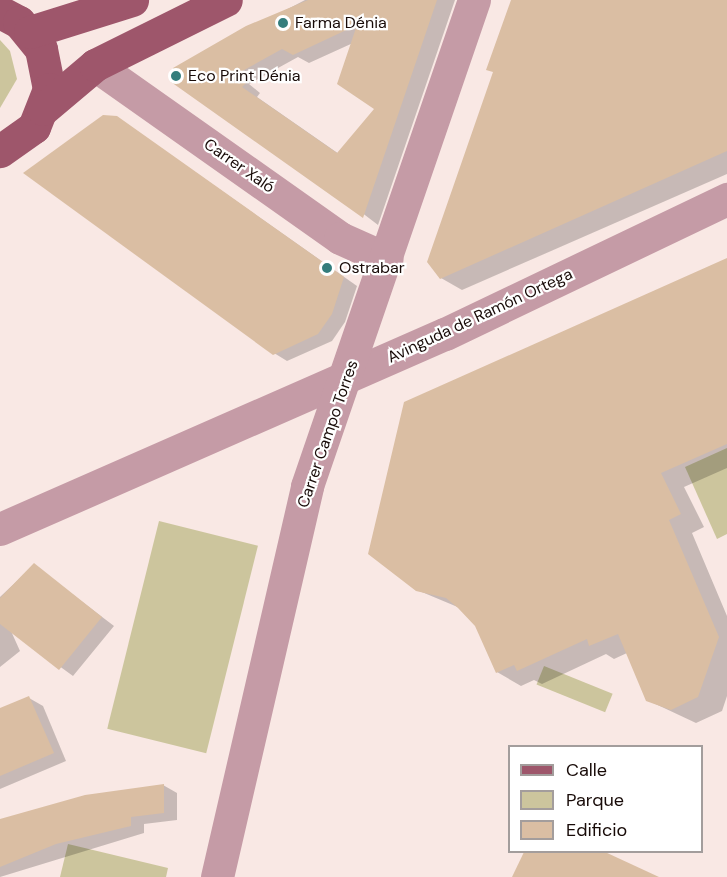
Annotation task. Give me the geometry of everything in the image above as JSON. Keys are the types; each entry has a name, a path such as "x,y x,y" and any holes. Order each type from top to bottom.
{"main road":[{"path":"0,151 20,140 43,110 95,64 226,0"},
{"path":"43,110 48,68 10,15 128,1"}],"street":[{"name":"Carrer Campo Torres","path":"217,877 288,560 474,0"},
{"name":"Carrer Xaló","path":"95,64 340,238 387,259"},
{"name":"Avinguda de Ramón Ortega","path":"0,529 348,376 727,199"}],"green space":[{"path":"0,40 10,51 17,79 0,108"},
{"path":"727,448 727,534 717,539 685,467"},
{"path":"159,521 258,546 206,753 107,729"},
{"path":"544,666 613,694 605,712 537,685"},
{"path":"68,844 168,868 166,877 60,877"}],"building":[{"path":"308,0 437,0 363,218 171,82 173,68 246,26","holes":["357,25 337,84 374,109 337,153 242,87 246,83 235,75 282,49 293,55"]},
{"path":"511,0 727,0 727,151 440,279 427,262 493,72 486,70"},
{"path":"103,115 117,116 344,277 332,314 318,334 273,355 23,173"},
{"path":"727,258 727,444 661,473 681,514 669,520 719,637 698,697 671,710 646,701 618,634 589,646 587,639 517,671 514,665 496,673 475,626 458,608 446,598 416,591 368,554 404,402"},
{"path":"34,563 102,617 59,670 0,624 0,598"},
{"path":"29,696 54,753 0,776 0,708"},
{"path":"164,784 164,813 131,817 131,826 56,844 0,867 0,819 85,795"},
{"path":"524,853 607,853 659,877 512,877"}],"place":[{"name":"Farma Dénia","path":"283,23"},
{"name":"Eco Print Dénia","path":"176,76"},
{"name":"Ostrabar","path":"327,268"}]}
